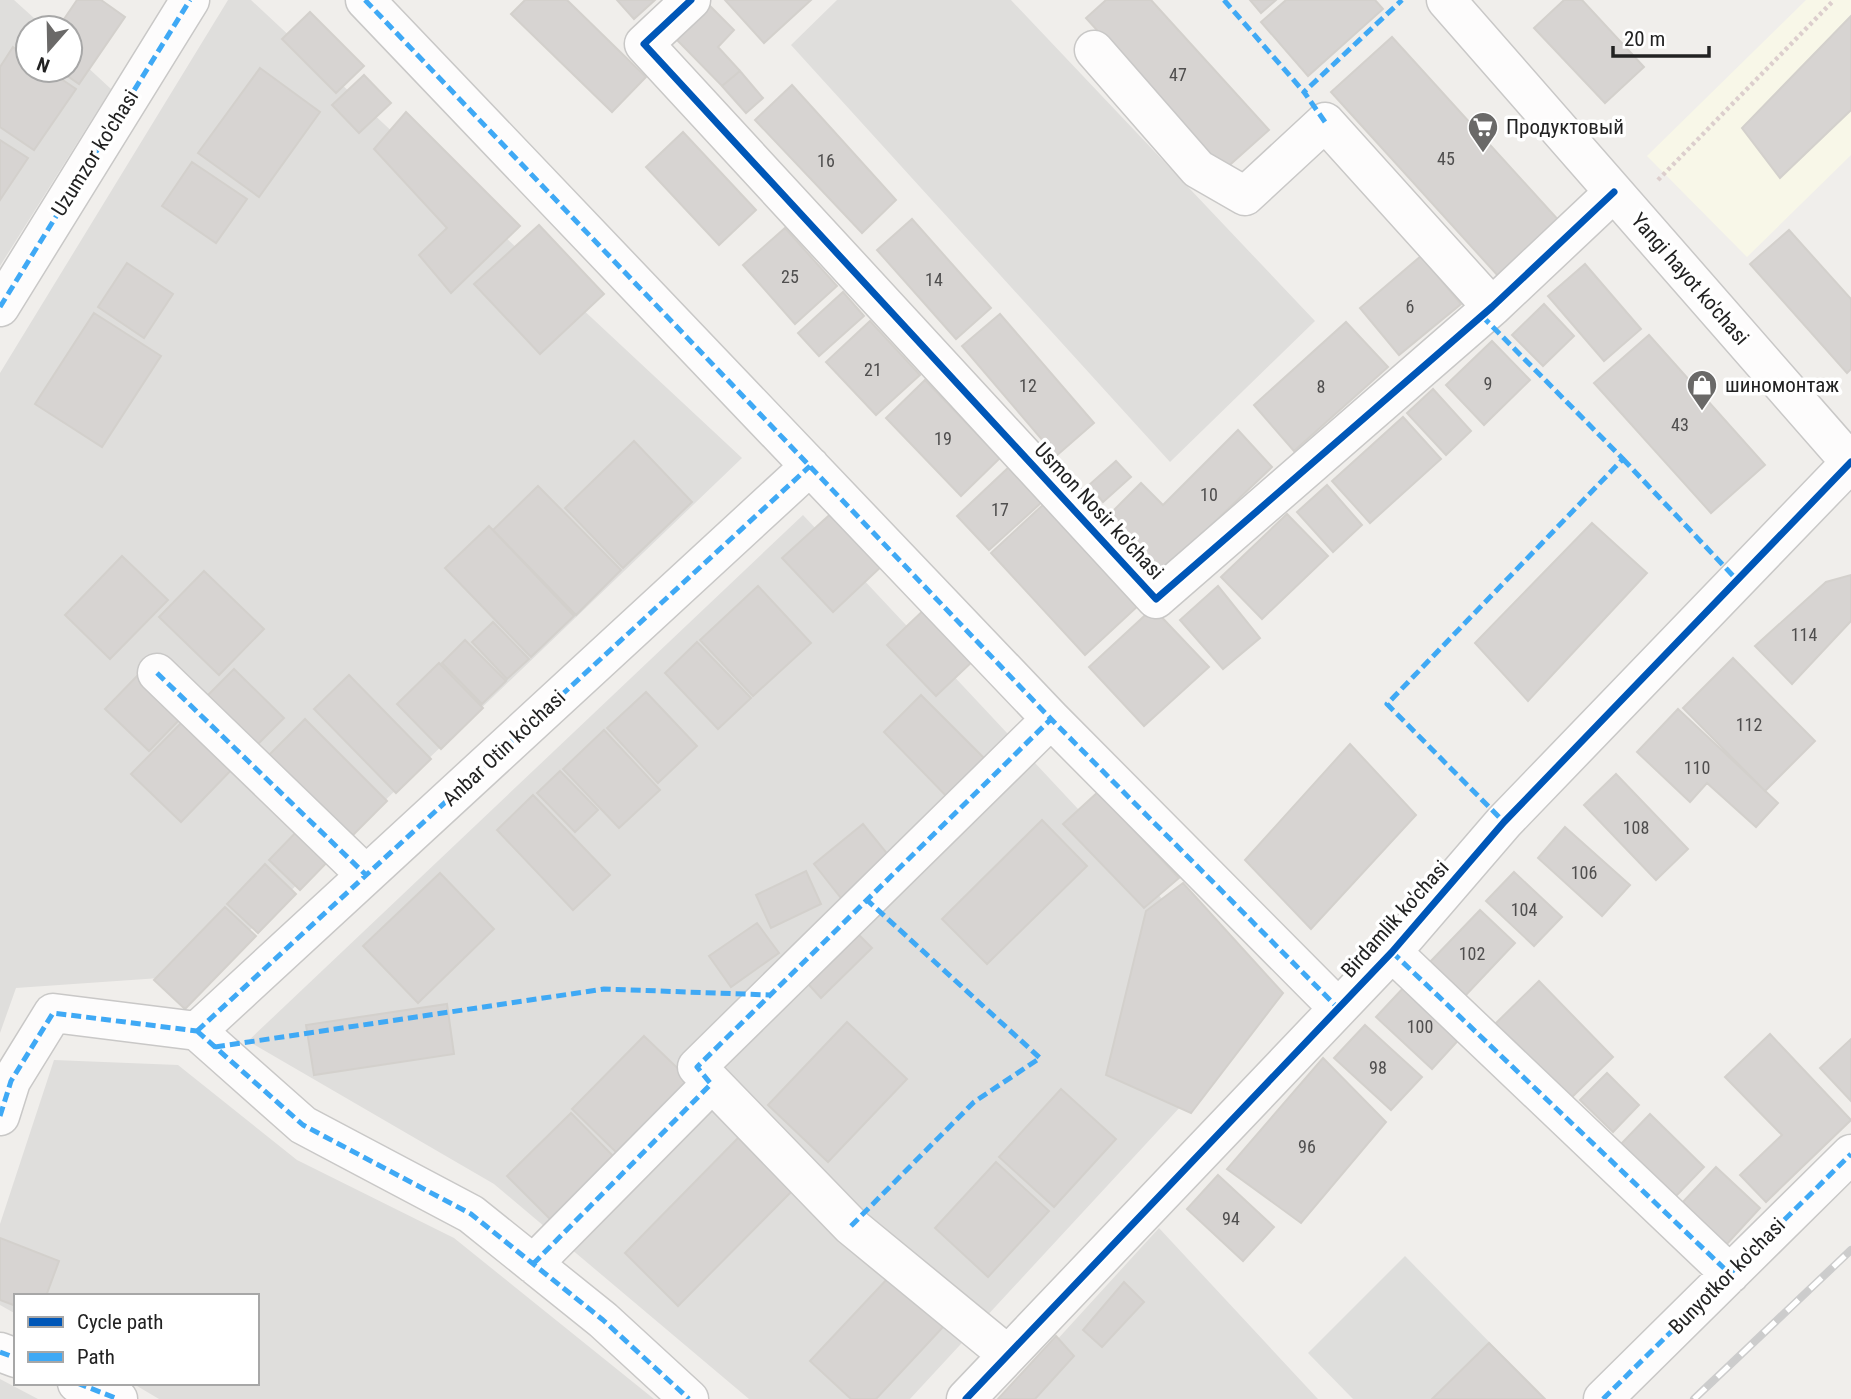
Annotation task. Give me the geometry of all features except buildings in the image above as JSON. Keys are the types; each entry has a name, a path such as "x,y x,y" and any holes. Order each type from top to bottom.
{"street":[{"name":"Uzumzor ko'chasi","path":"0,307 190,0"},
{"path":"365,0 1051,719 1338,1009"},
{"name":"Usmon Nosir ko'chasi","path":"691,0 644,44 1156,599 1492,307 1614,192"},
{"name":"Yangi hayot ko'chasi","path":"1446,0 1851,463"},
{"path":"1094,50 1198,169 1245,195 1325,122 1492,307"},
{"name":"Birdamlik ko'chasi","path":"966,1399 1338,1009 1504,822 1851,463"},
{"name":"Anbar Otin ko'chasi","path":"197,1031 810,466"},
{"path":"157,673 366,875"},
{"path":"1008,1355 851,1226 697,1067 1051,719"},
{"path":"1392,951 1730,1274"},
{"path":"0,1116 11,1082 53,1013 197,1031 303,1125 471,1214 603,1320 689,1399"},
{"path":"533,1264 711,1084"},
{"name":"Bunyotkor ko'chasi","path":"1602,1399 1851,1154"},
{"path":"82,1385 117,1399"}],"path":[{"path":"1658,180 1834,0"}],"shaded area":[{"path":"0,0 14,0 30,14 14,14 14,84 84,84 84,64 111,89 0,266"},
{"path":"228,0 251,0 742,458 203,975 16,988 0,1033 0,373"},
{"path":"837,0 1011,0 1315,321 1170,462 791,45"},
{"path":"1806,0 1851,0 1851,155 1747,257 1647,156"},
{"path":"803,515 1268,1012 910,1399 749,1399 494,1184 248,1041"},
{"path":"54,1060 178,1065 297,1160 454,1238 654,1399 159,1399 135,1385 259,1385 259,1294 14,1294 14,1313 0,1305 0,1224"},
{"path":"1159,1228 1318,1399 1003,1399"},
{"path":"1405,1256 1545,1399 1353,1399 1308,1353"},
{"path":"0,1379 38,1399 0,1399"}],"railway":[{"path":"1694,1399 1851,1250"}],"marked path":[{"path":"0,307 190,0"},
{"path":"365,0 1051,719 1338,1008"},
{"path":"1224,0 1304,92"},
{"path":"1325,122 1304,92 1402,0"},
{"path":"1482,316 1623,459 1387,704 1504,822"},
{"path":"1623,459 1738,581"},
{"path":"197,1031 810,466"},
{"path":"157,673 366,875"},
{"path":"533,1264 711,1084 697,1067 1051,719"},
{"path":"851,1226 974,1102 1040,1058 867,900"},
{"path":"1392,952 1730,1274"},
{"path":"215,1047 604,989 770,995"},
{"path":"0,1116 11,1081 53,1013 197,1031"},
{"path":"197,1031 303,1125 471,1214 603,1320 689,1399"},
{"path":"1603,1399 1851,1154"},
{"path":"0,1352 14,1357"},
{"path":"82,1385 118,1399"}],"cycle path":[{"path":"691,0 644,44 1156,599 1492,307 1614,192"},
{"path":"966,1399 1392,952 1504,822 1851,462"}],"place":[{"name":"Продуктовый","path":"1483,154"},
{"name":"шиномонтаж","path":"1702,412"}]}
